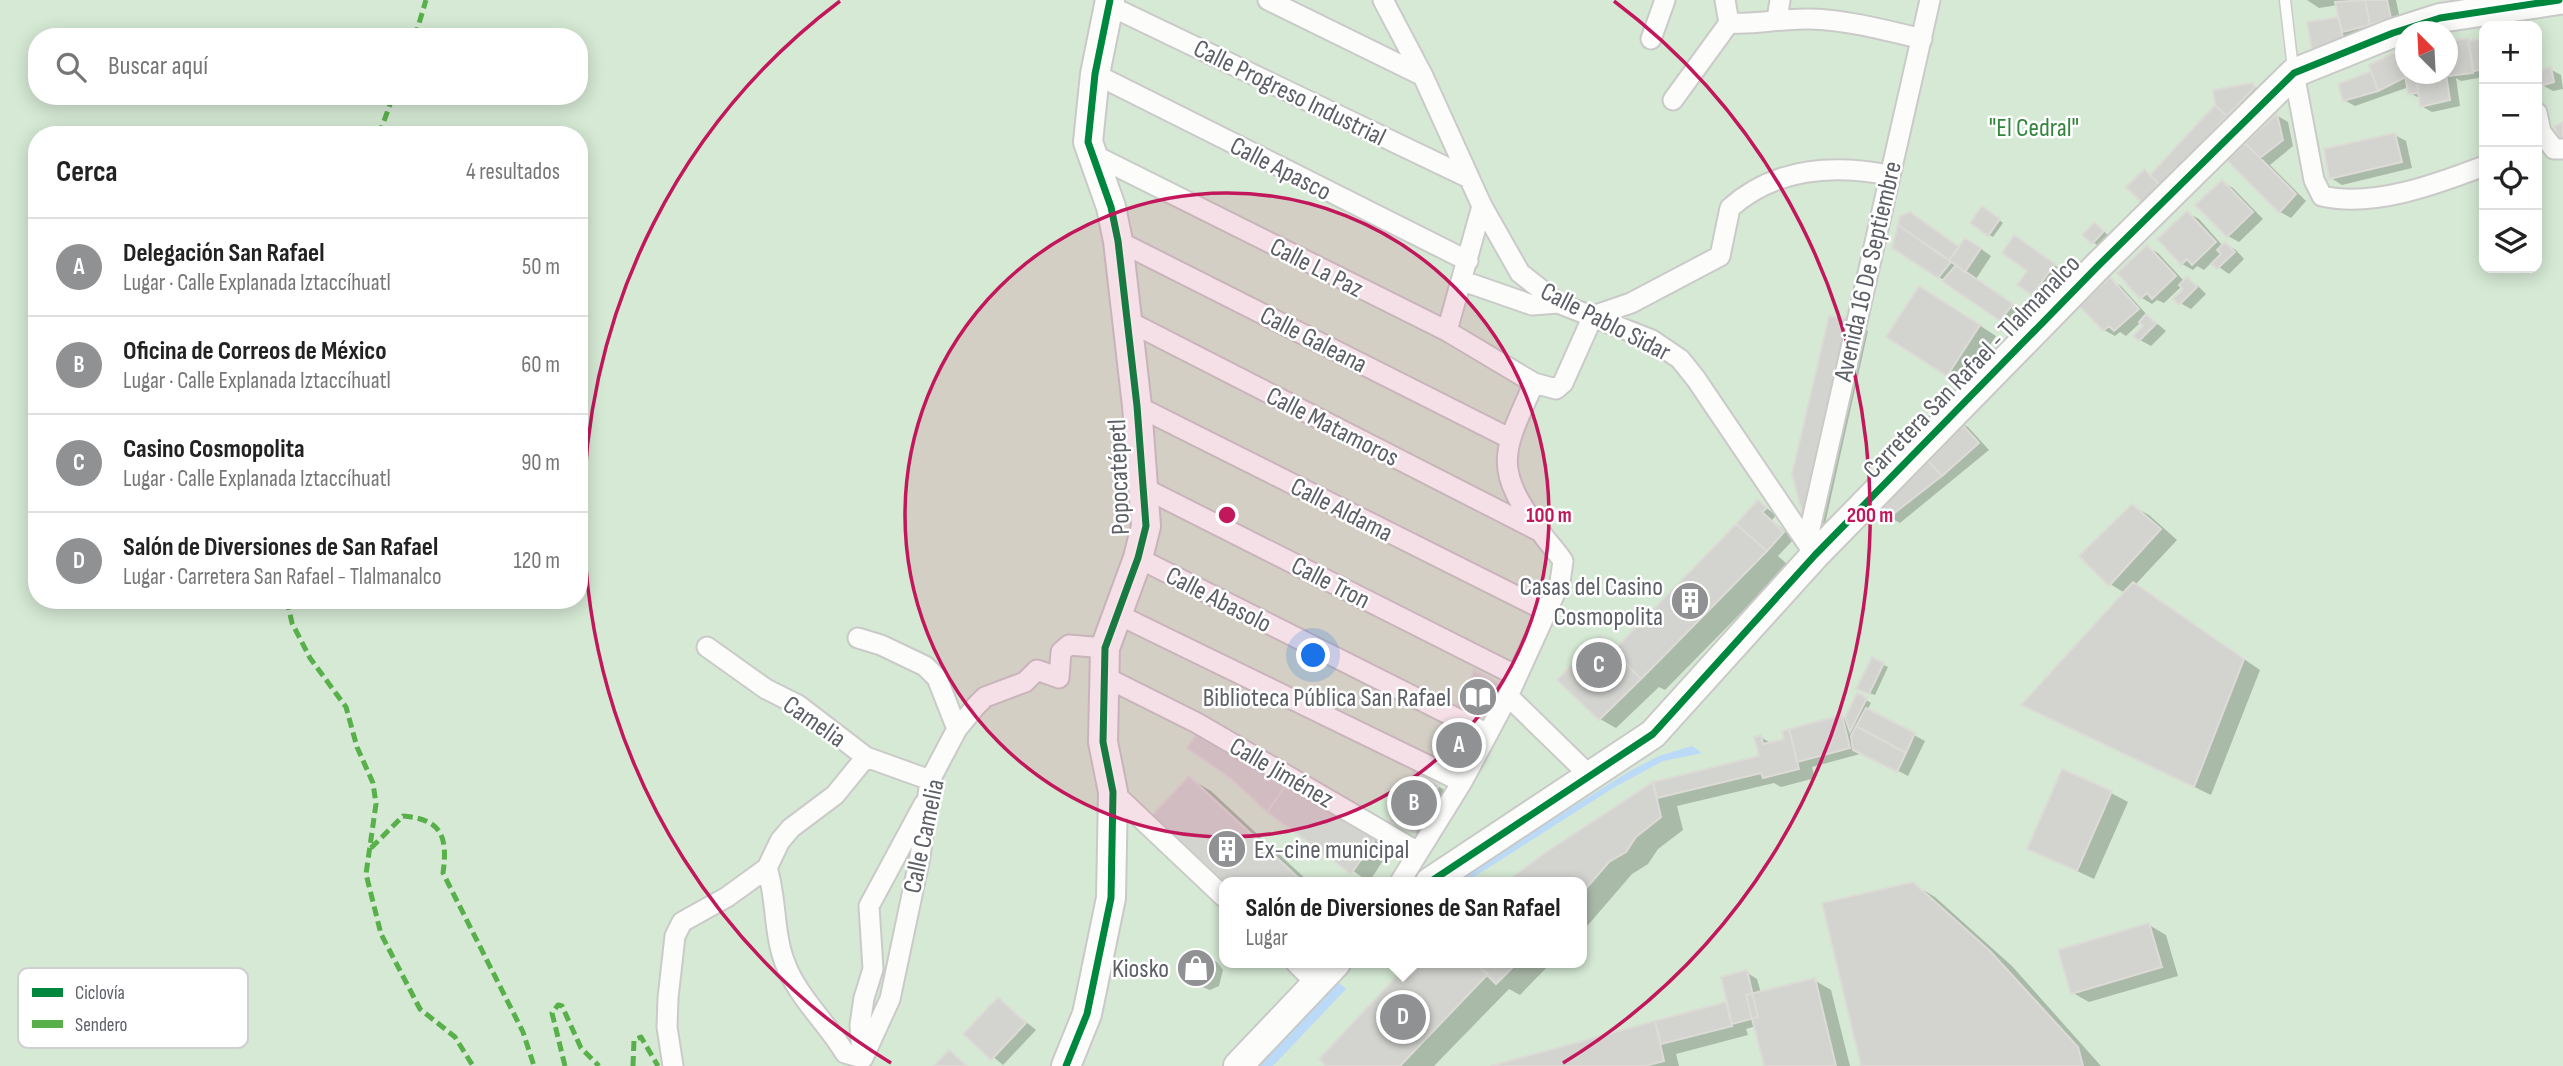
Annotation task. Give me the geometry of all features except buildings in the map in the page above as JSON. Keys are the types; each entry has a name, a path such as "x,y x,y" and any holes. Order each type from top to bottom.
{"street":[{"path":"1268,0 1423,76"},
{"name":"Calle Pablo Sidar","path":"1383,0 1423,76 1482,206 1520,272 1559,303 1653,340 1680,359 1811,548"},
{"path":"1651,39 1665,0"},
{"path":"1673,100 1729,23 1725,0"},
{"name":"Avenida 16 De Septiembre","path":"1811,548 1888,175 1930,0"},
{"name":"Carretera San Rafael - Tlalmanalco","path":"1438,877 1653,734 1811,548 2294,74 2393,33 2440,18 2559,0"},
{"name":"Popocatépetl","path":"1066,1066 1087,1014 1109,910 1113,793 1103,742 1105,648 1138,558 1146,526 1137,406 1118,241 1096,156 1088,142 1095,74 1110,3"},
{"name":"Calle Progreso Industrial","path":"1110,3 1469,178"},
{"path":"1729,23 1750,25 1778,9 1856,23 1922,39"},
{"name":"Calle Apasco","path":"1095,74 1468,261"},
{"path":"2294,74 2314,180 2322,196 2341,201 2426,188 2479,168"},
{"path":"2542,132 2554,149 2563,149"},
{"name":"Calle La Paz","path":"1096,156 1447,331 1534,383"},
{"path":"1403,877 1462,782 1488,734 1560,582 1563,561 1540,532 1510,482 1506,464 1510,438 1534,383 1556,389 1563,383 1593,316 1650,294 1720,256 1730,208 1769,184 1824,169 1849,167 1888,175"},
{"path":"1447,331 1482,206"},
{"name":"Calle Galeana","path":"1118,241 1510,438"},
{"path":"1463,281 1532,304 1559,303"},
{"name":"Calle Matamoros","path":"1126,320 1540,532"},
{"name":"Calle Aldama","path":"1137,406 1548,612"},
{"name":"Calle Tron","path":"1144,488 1517,677"},
{"name":"Calle Abasolo","path":"1138,558 1488,734"},
{"path":"1118,614 1462,782"},
{"path":"858,638 881,645 925,666 937,678 957,729"},
{"name":"Calle Camelia","path":"865,1062 890,999 930,787 957,729 985,697 1026,682 1037,670 1059,678 1061,652 1069,645 1105,648"},
{"name":"Camelia","path":"707,647 766,689 798,705 866,757 930,787"},
{"name":"Calle Jiménez","path":"1105,677 1197,723 1418,852"},
{"path":"1508,696 1590,776"},
{"path":"673,1066 667,1027 668,1008 675,936 682,922 727,897 767,868 780,841 792,828 835,795 866,757"},
{"path":"865,1062 860,1025 864,998 873,969 869,906 930,787"},
{"path":"1113,793 1219,892"},
{"path":"767,868 775,892 778,943 786,967 845,1053 865,1062"},
{"path":"1301,968 1317,984"},
{"path":"1238,1066 1331,968"}],"lane":[{"path":"2285,0 2294,74"}],"green space":[{"name":"\"El Cedral\"","path":"0,0 2563,0 2563,1066 0,1066"}],"water":[{"path":"1692,746 1702,753 1663,761 1613,788 1474,877 1460,877 1630,771 1659,756"},
{"path":"1338,982 1346,989 1273,1066 1260,1066"}],"marked path":[{"path":"418,28 426,0"},
{"path":"382,126 390,105"},
{"path":"289,609 292,623 310,658 346,707 357,747 373,783 376,804 366,874 381,934 420,1009 455,1037 473,1066"},
{"path":"371,848 403,816 426,821 440,832 444,849 443,873 523,1032 534,1066"},
{"path":"565,1066 552,1013 558,1005 562,1006 581,1048 599,1066"},
{"path":"633,1066 634,1040 641,1037 658,1066"}],"cycle path":[{"path":"1066,1066 1087,1014 1111,898 1113,792 1103,742 1105,648 1138,558 1146,526 1137,406 1118,241 1111,207 1088,142 1095,74 1110,0"},
{"path":"1438,877 1653,734 1815,555 2097,267 2294,73 2393,33 2440,18 2559,0"}],"place":[{"name":"Casas del Casino Cosmopolita","path":"1690,601"},
{"name":"Casino Cosmopolita","path":"1599,665"},
{"name":"Biblioteca Pública San Rafael","path":"1478,697"},
{"name":"Delegación San Rafael","path":"1459,745"},
{"name":"Oficina de Correos de México","path":"1414,803"},
{"name":"Ex-cine municipal","path":"1227,849"},
{"name":"Kiosko","path":"1196,968"},
{"name":"Salón de Diversiones de San Rafael","path":"1403,1017"}]}
